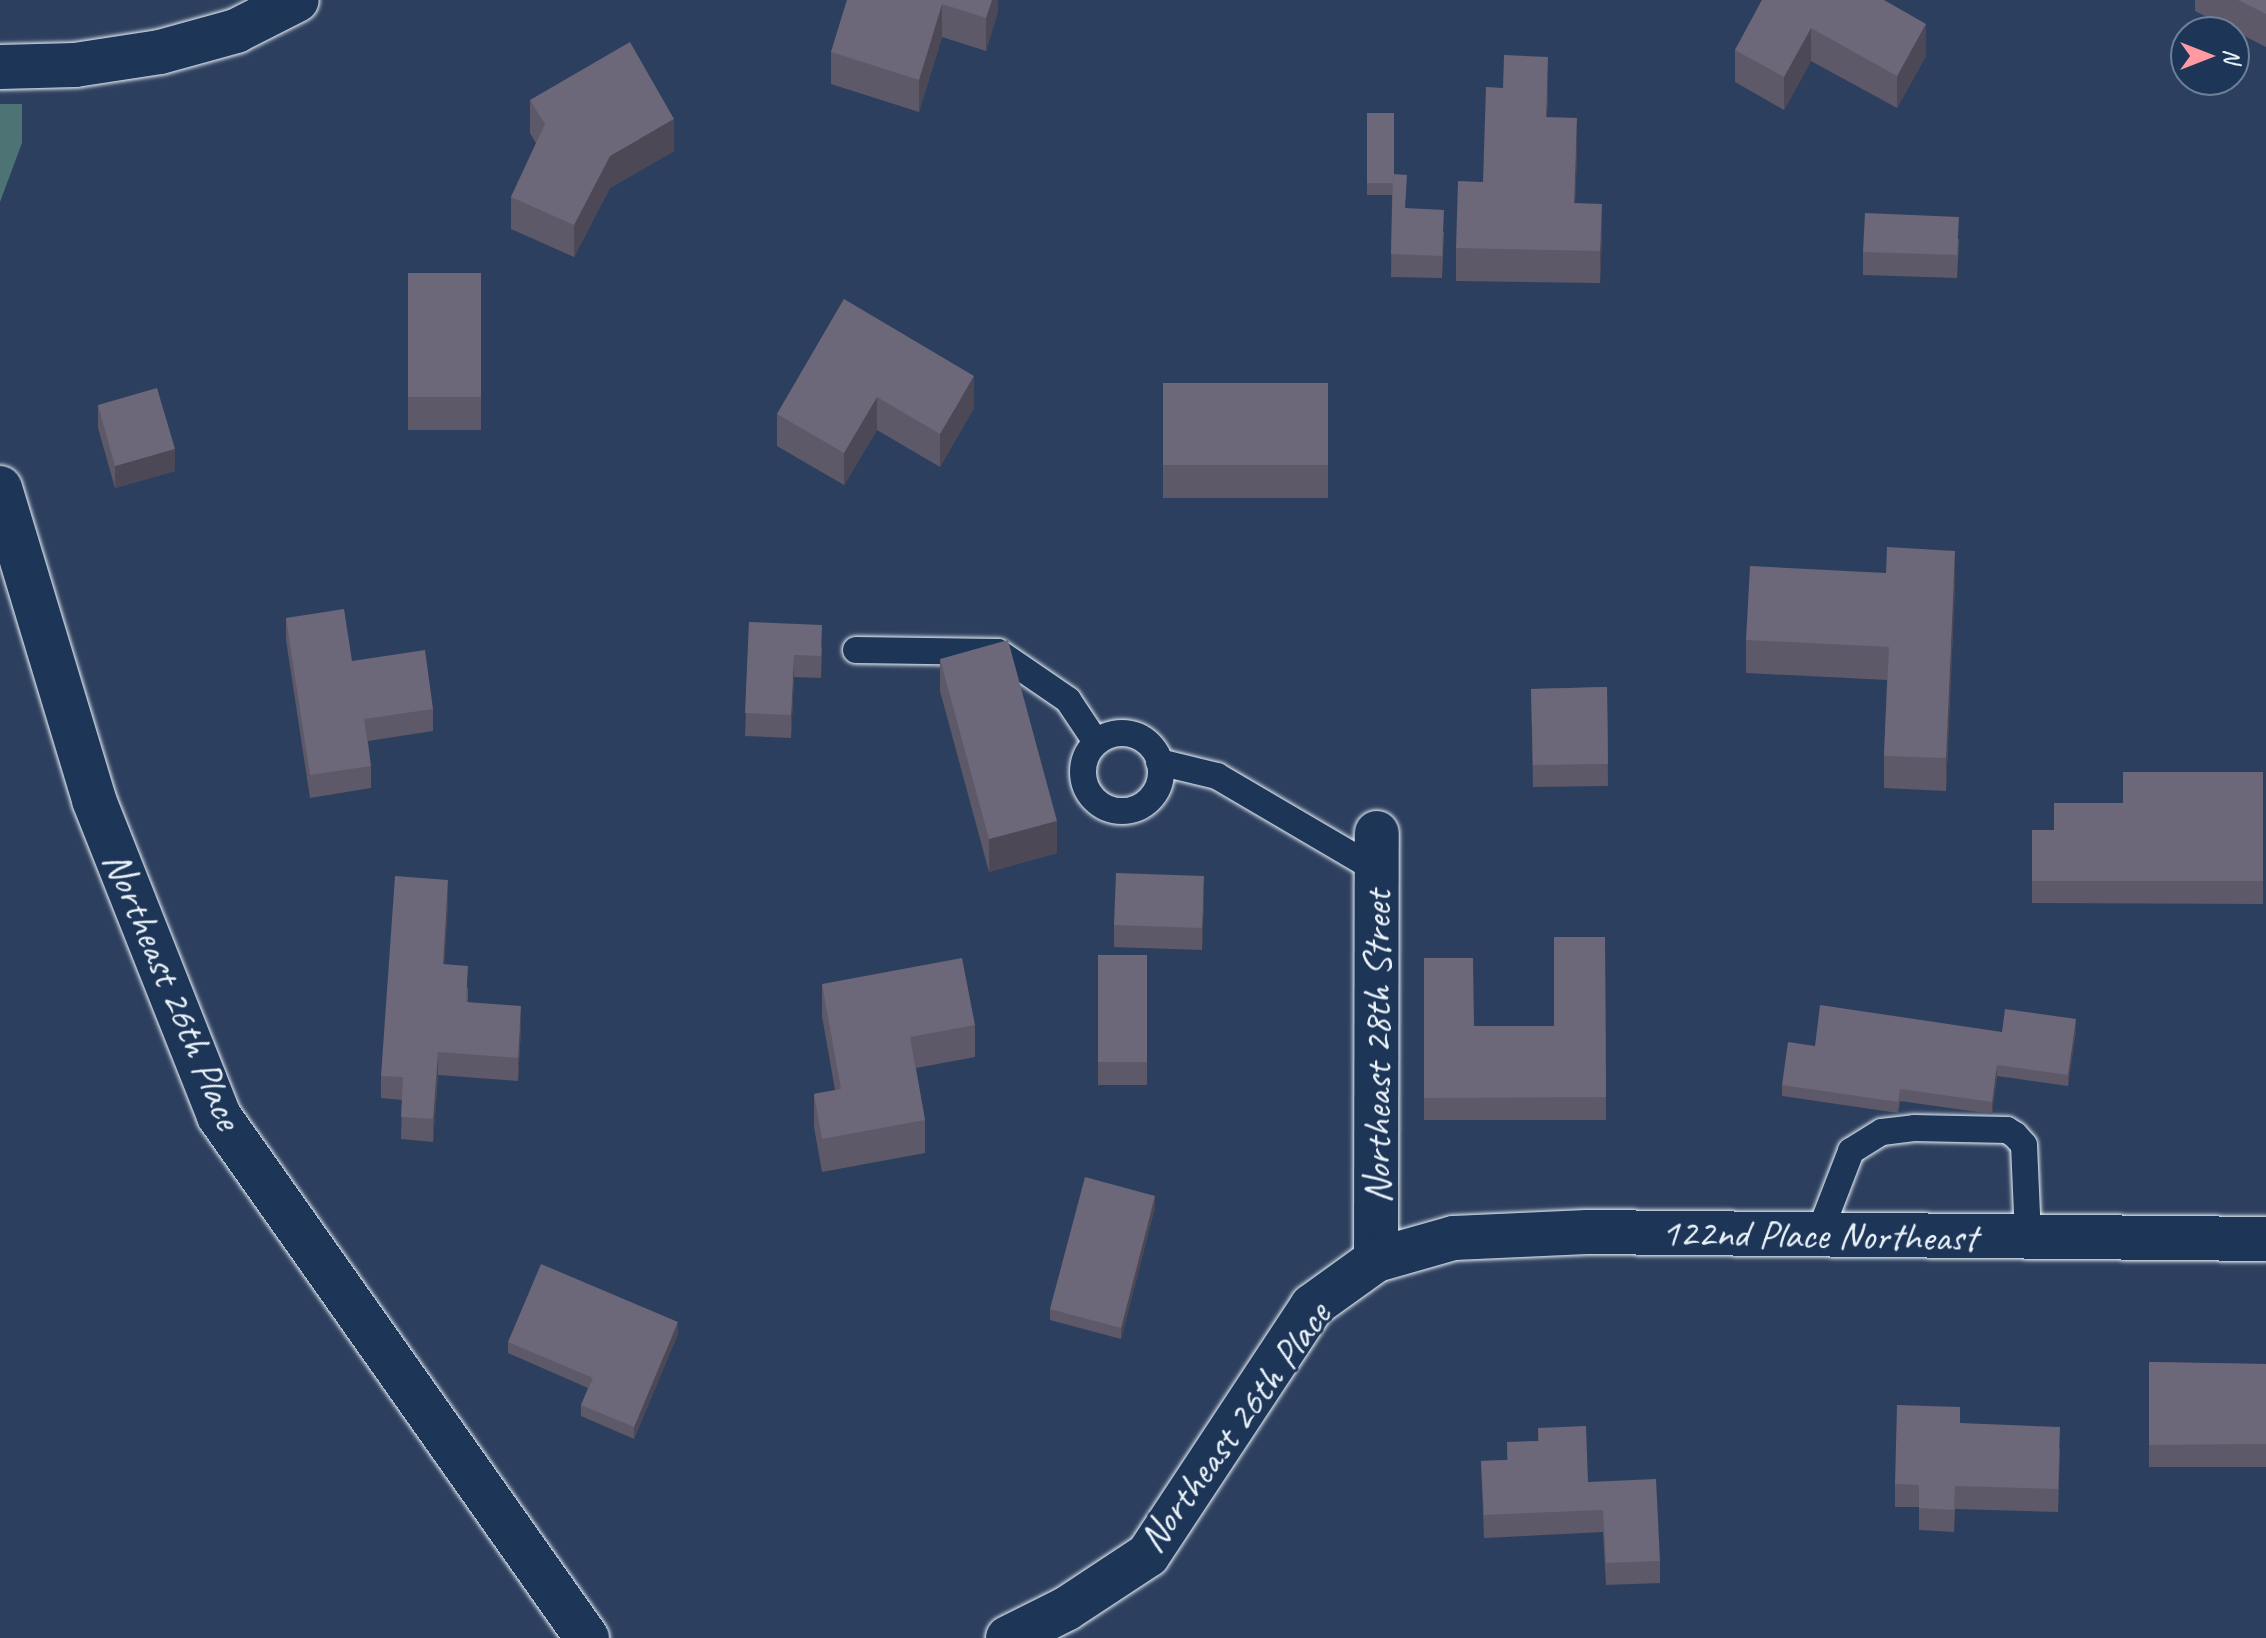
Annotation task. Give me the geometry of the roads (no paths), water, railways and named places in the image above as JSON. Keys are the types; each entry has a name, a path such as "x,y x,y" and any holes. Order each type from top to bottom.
{"street":[{"path":"0,67 75,65 160,52 236,31 297,0"},
{"name":"Northeast 26th Place","path":"0,488 94,800 219,1116 587,1638"},
{"name":"Northeast 28th Street","path":"1376,1260 1377,852"},
{"name":"122nd Place Northeast","path":"1376,1260 1454,1238 1587,1232 2266,1239"},
{"name":"Northeast 26th Place","path":"1008,1638 1066,1609 1148,1555 1312,1306 1376,1260"}],"lane":[{"path":"856,650 998,652 1068,700 1096,742"},
{"path":"1120,732 1133,734 1154,750 1159,762 1158,787 1150,798 1128,810 1103,806 1086,788 1083,776 1096,742 1120,732"},
{"path":"1159,762 1217,776 1377,852"},
{"path":"1819,1234 1851,1151 1882,1132 1914,1128 2007,1130 2015,1135 2024,1145 2028,1237"}]}
